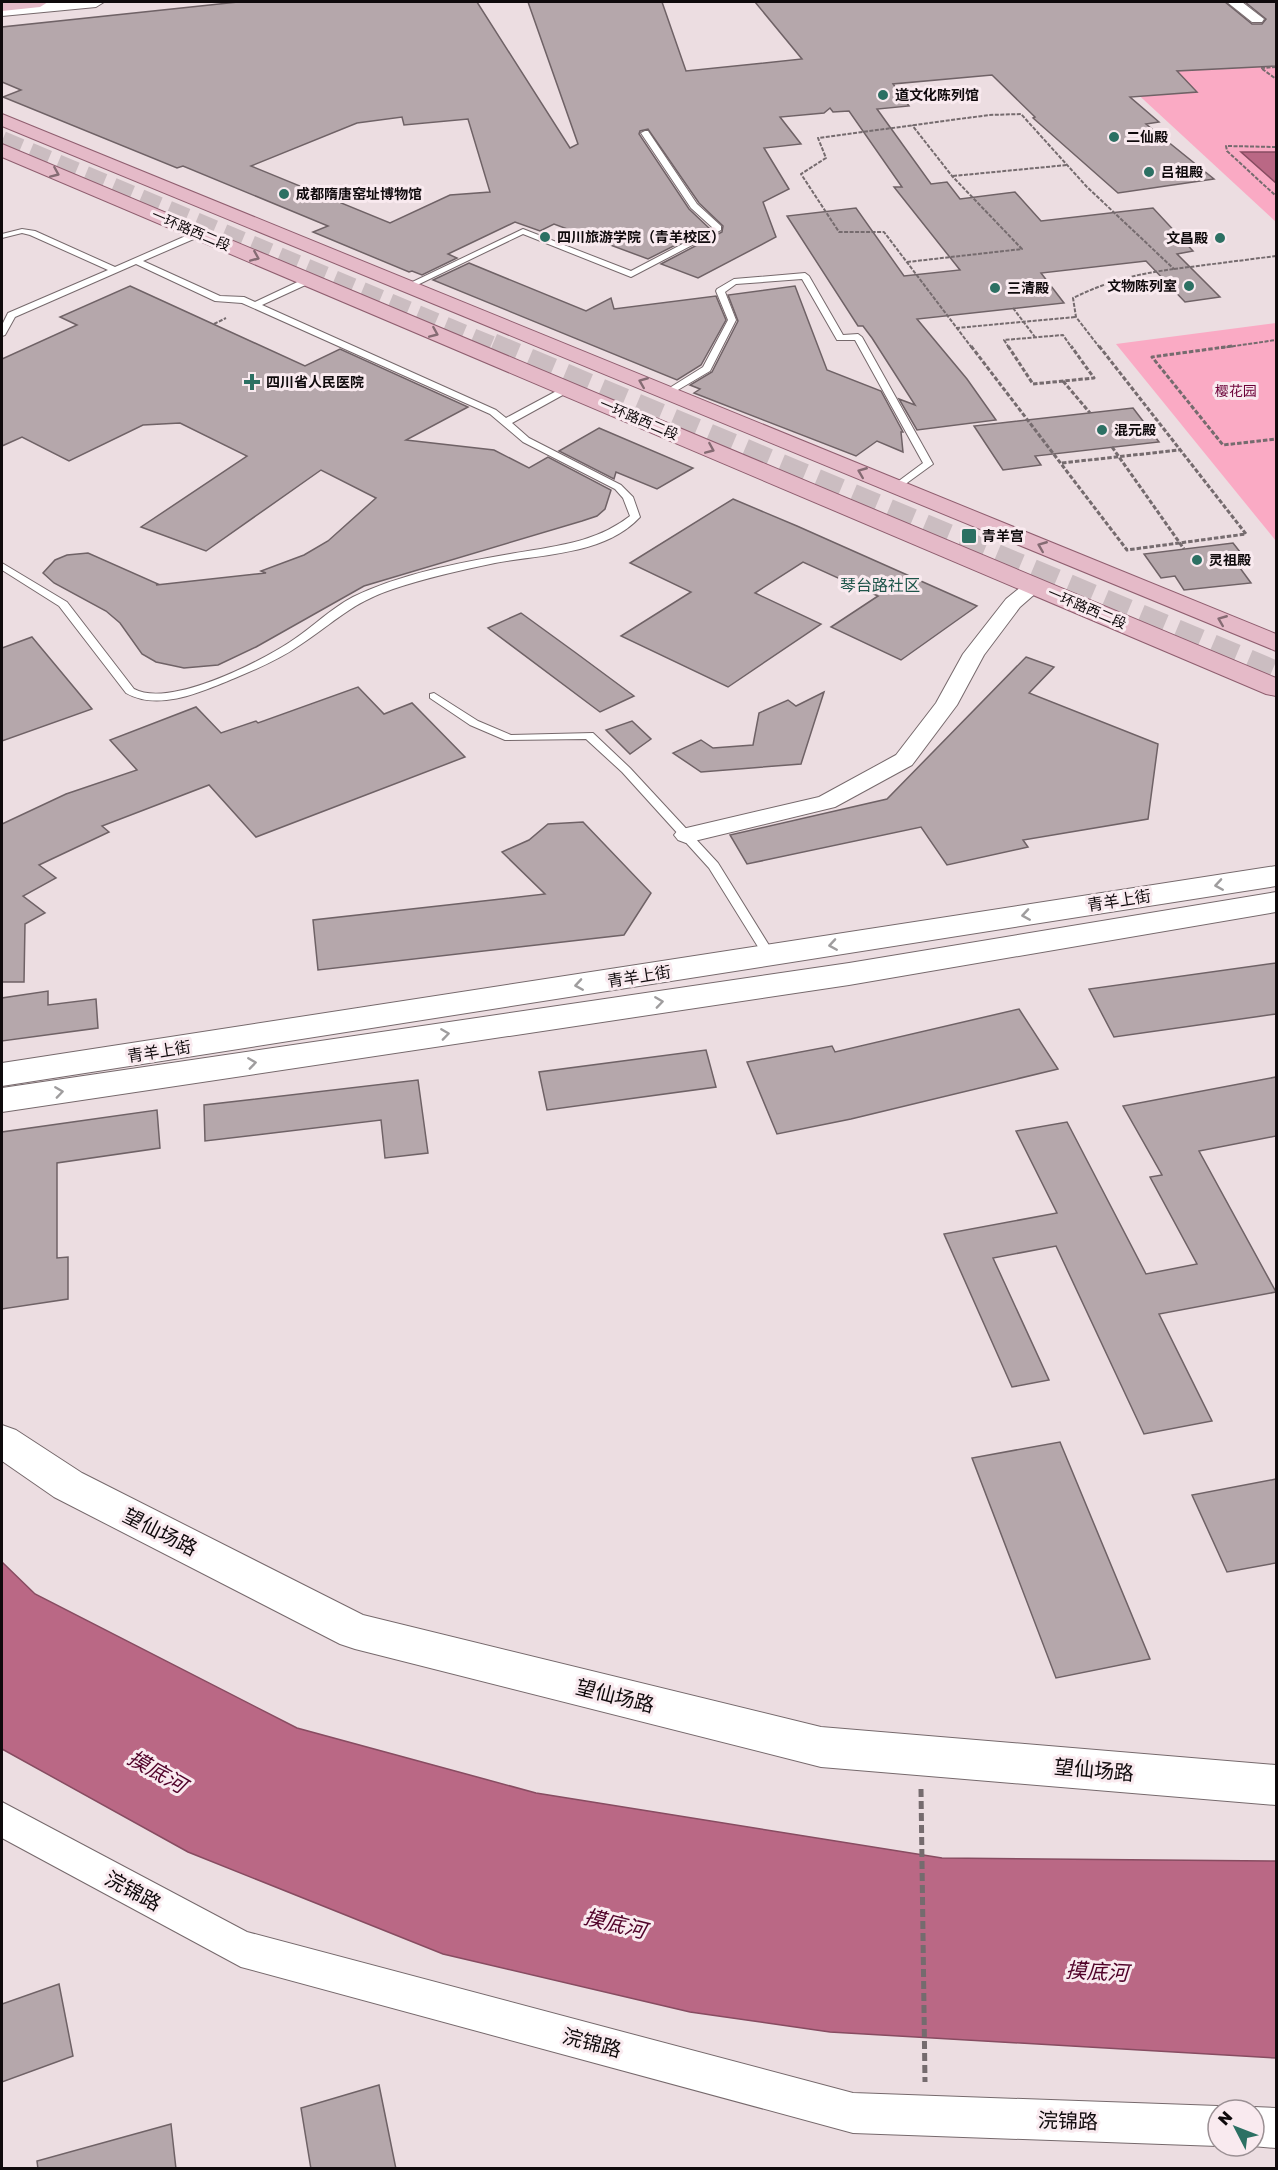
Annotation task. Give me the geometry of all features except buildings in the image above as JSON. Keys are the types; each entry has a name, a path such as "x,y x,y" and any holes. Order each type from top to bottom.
{"main road":[{"path":"2,6 40,2"},
{"path":"2,11 96,2"},
{"name":"一环路西二段","path":"2,120 1276,643"},
{"name":"一环路西二段","path":"2,150 1276,688"},
{"name":"青羊上街","path":"2,1076 1276,876"},
{"name":"青羊上街","path":"2,1100 849,974 1276,902"},
{"name":"望仙场路","path":"2,1441 68,1485 355,1631 821,1747 1276,1785"}],"street":[{"path":"1234,2 1257,19"},
{"path":"686,835 827,802 904,760 945,705 974,654 1013,603 1034,586"},
{"name":"浣锦路","path":"2,1819 241,1949 852,2113 1206,2126"}],"lane":[{"path":"408,286 523,231 631,274 718,228 694,206 645,133"},
{"path":"2,236 22,231 32,233 116,270"},
{"path":"2,333 4,316 200,234"},
{"path":"2,566 63,604 130,691 143,697 170,695 260,664 297,642 321,622 357,600 388,588 496,560 571,547 602,538 625,526 634,516 628,497 618,487 526,440 493,412 392,369 244,300 218,299 136,261"},
{"path":"668,392 707,369 732,320 720,291 734,282 805,276 840,338 858,337 928,464 897,486"},
{"path":"254,305 309,280"},
{"path":"505,423 567,389"},
{"path":"434,696 474,723 509,738 541,739 589,735 626,770 714,866 769,955"}],"path":[{"path":"1276,67 1261,68 1276,78"},
{"path":"1174,269 1087,187 1021,114 988,115 818,138 826,159 801,174 839,232 884,232 1127,550 1246,534 1076,317 1073,298 1098,286 1134,274 1174,269 1276,256"},
{"path":"906,262 1022,249 952,176 912,125"},
{"path":"1276,147 1267,149 1234,144 1226,146 1227,151 1276,196"},
{"path":"952,176 1067,165"},
{"path":"1013,308 1036,337"},
{"path":"956,328 1076,317"},
{"path":"1064,335 1094,378 1033,384 1004,340 1036,337 1064,335"},
{"path":"1276,340 1152,357 1223,445 1276,439"},
{"path":"1063,381 1090,413"},
{"path":"1112,447 1184,549"},
{"path":"1062,464 1180,450"},
{"path":"921,1788 925,2091"}],"green space":[{"path":"1276,28 1276,222 1105,64"},
{"name":"樱花园","path":"1276,323 1276,541 1116,344"}],"water":[{"path":"1241,152 1276,152 1276,183"},
{"name":"摸底河","path":"2,1562 35,1594 297,1728 536,1793 942,1858 1276,1861 1276,2058 830,2032 690,2012 443,1954 188,1852 2,1749"}],"tunnel":[{"path":"2,141 496,348"},
{"path":"492,346 1276,674"}],"place":[{"name":"道文化陈列馆","path":"883,95"},
{"name":"二仙殿","path":"1114,137"},
{"name":"吕祖殿","path":"1149,172"},
{"name":"成都隋唐窑址博物馆","path":"284,194"},
{"name":"四川旅游学院（青羊校区）","path":"545,237"},
{"name":"文昌殿","path":"1220,238"},
{"name":"文物陈列室","path":"1189,286"},
{"name":"三清殿","path":"995,288"},
{"name":"四川省人民医院","path":"252,382"},
{"name":"混元殿","path":"1102,430"},
{"name":"青羊宫","path":"969,536"},
{"name":"灵祖殿","path":"1197,560"}],"district":[{"name":"琴台路社区","path":"880,585"}]}
